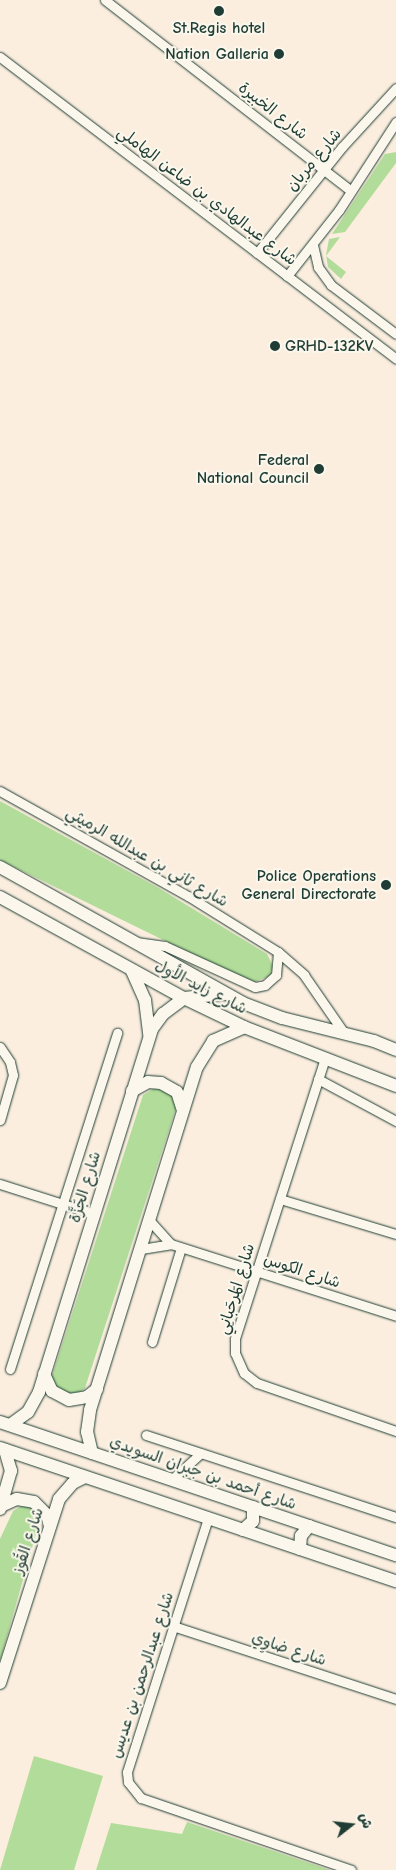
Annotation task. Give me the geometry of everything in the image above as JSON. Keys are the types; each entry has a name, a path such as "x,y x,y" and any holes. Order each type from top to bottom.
{"street":[{"name":"شارع الخبيرة","path":"105,0 351,191"},
{"name":"شارع عبدالهادي بن ضاعن الهاملي","path":"0,57 396,359"},
{"name":"شارع مربان","path":"257,253 324,169 396,88"},
{"path":"287,276 313,245 396,122"},
{"name":"شارع عبدالهادي بن ضاعن الهاملي","path":"313,245 318,267 326,280 396,334"},
{"name":"شارع ثاني بن عبدالله الرميثي","path":"0,791 188,896 278,952 304,975 344,1033"},
{"name":"شارع زايد الأول","path":"0,867 224,994 282,1018 344,1033 396,1050"},
{"name":"شارع زايد الأول","path":"0,897 131,970 244,1027 396,1086"},
{"path":"132,942 165,946 255,987 269,982 276,975 278,952"},
{"path":"131,970 145,1000 149,1038"},
{"path":"184,998 224,994"},
{"name":"شارع الجَزَّة","path":"5,1424 32,1406 44,1374 149,1038 163,1014 184,998"},
{"path":"92,1453 87,1424 196,1067 206,1049 220,1036 244,1027"},
{"path":"10,1369 117,1033"},
{"path":"0,1047 10,1062 13,1075 0,1120"},
{"name":"شارع المَرحَبانِي","path":"325,1058 234,1346 236,1360 244,1373 257,1383 396,1431"},
{"path":"318,1079 396,1121"},
{"path":"132,1092 148,1082 161,1083 177,1092 183,1110"},
{"path":"0,1184 94,1214"},
{"path":"280,1199 396,1234"},
{"name":"شارع الكوس","path":"150,1221 171,1244 181,1248 396,1316"},
{"path":"141,1249 171,1244"},
{"path":"152,1342 181,1248"},
{"path":"44,1374 52,1390 68,1400 87,1397 97,1389"},
{"name":"شارع أحمد بن جبران السويدي","path":"5,1424 396,1555"},
{"path":"146,1434 396,1517"},
{"path":"2,1449 396,1581"},
{"path":"0,1508 11,1471 2,1449"},
{"path":"170,1480 201,1453"},
{"name":"شارع القُوز","path":"0,1683 50,1526 63,1493 85,1477"},
{"path":"0,1508 17,1499 34,1502 47,1514 50,1526"},
{"path":"243,1530 253,1521 253,1507"},
{"name":"شارع عبدالرحمن بن عديس","path":"208,1518 126,1772 133,1792 142,1798 351,1870"},
{"path":"300,1549 301,1536 309,1526"},
{"name":"شارع ضاوِي","path":"173,1626 396,1699"}],"green space":[{"path":"396,152 396,163 345,232 332,234 385,154"},
{"path":"340,237 326,256 329,239"},
{"path":"326,256 346,272 341,279 328,267"},
{"path":"0,801 157,887 267,954 273,966 270,976 251,983 0,860"},
{"path":"158,1086 175,1098 176,1108 85,1388 78,1395 62,1397 51,1379 143,1095"},
{"path":"21,1506 30,1507 36,1514 37,1530 0,1661 0,1539 13,1511"},
{"path":"34,1756 103,1776 74,1870 0,1870"},
{"path":"187,1822 330,1870 96,1870 111,1823 182,1834"}],"place":[{"name":"St.Regis hotel","path":"219,11"},
{"name":"Nation Galleria","path":"279,54"},
{"name":"GRHD-132KV","path":"275,346"},
{"name":"Federal National Council","path":"319,469"},
{"name":"Police Operations General Directorate","path":"386,885"}]}
